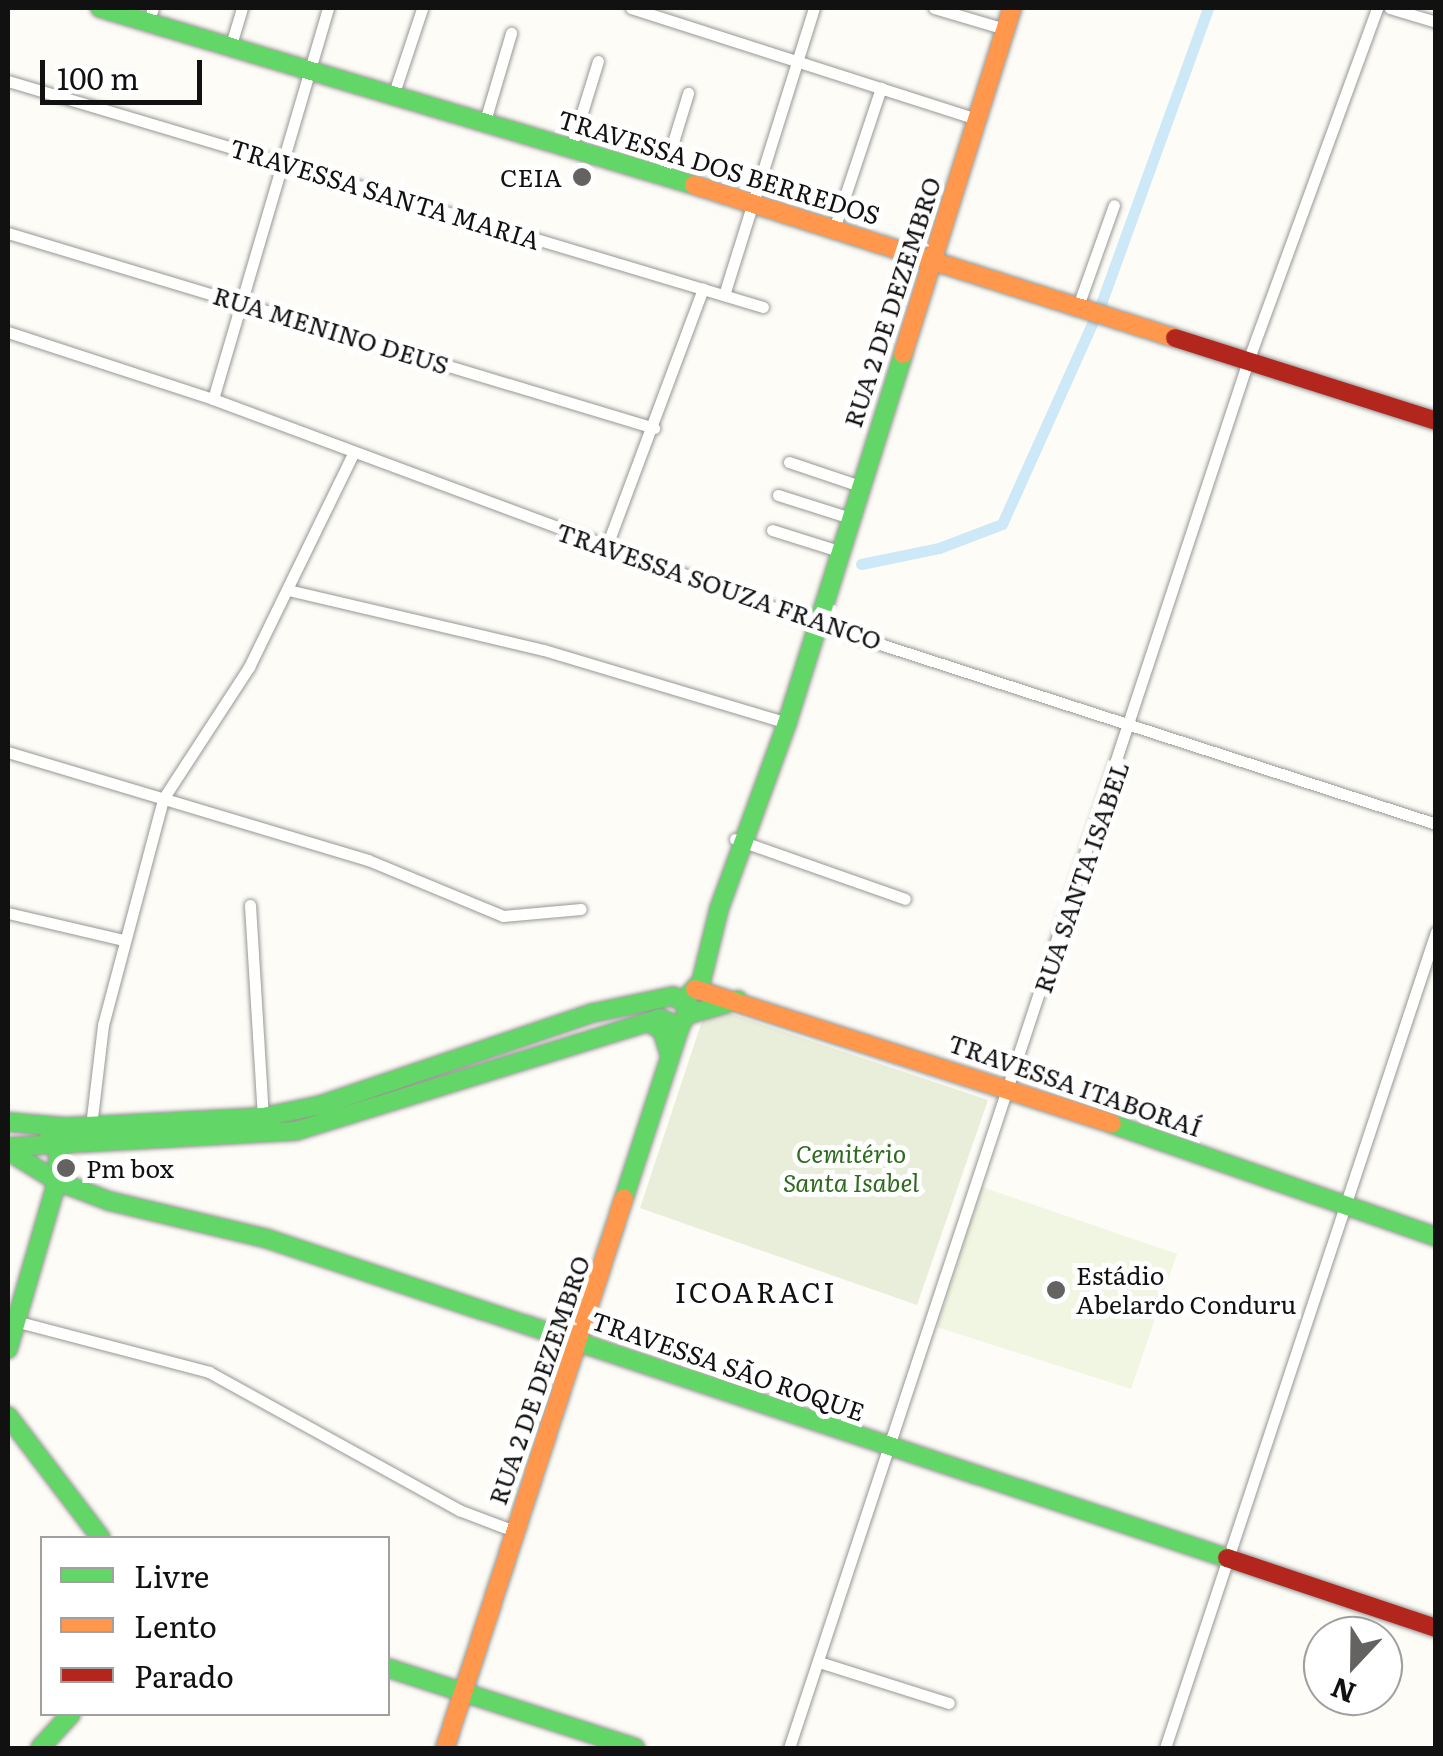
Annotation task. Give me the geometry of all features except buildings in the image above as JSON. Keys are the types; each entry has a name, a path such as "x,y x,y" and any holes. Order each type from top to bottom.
{"main road":[{"name":"TRAVESSA DOS BERREDOS","path":"100,8 151,15 230,48 662,175 1436,421"},
{"name":"RUA 2 DE DEZEMBRO","path":"445,1748 514,1531 581,1343 739,840 850,518 1012,8"},
{"path":"8,1149 296,1132 631,1022 661,1010 673,996 688,1008"},
{"name":"TRAVESSA ITABORAÍ","path":"688,1008 738,1000 1010,1088 1436,1237"},
{"path":"8,1122 91,1126 262,1117 321,1105 593,1013 688,1008"},
{"path":"631,1022 662,1030 670,1058"},
{"path":"8,1348 58,1182 58,1148 41,1126"},
{"name":"TRAVESSA SÃO ROQUE","path":"8,1149 58,1182 138,1210 268,1239 1436,1628"},
{"path":"8,1416 99,1536"},
{"path":"390,1669 635,1748"},
{"path":"40,1748 69,1716"}],"street":[{"path":"230,48 242,8"},
{"path":"213,399 328,8"},
{"path":"630,8 976,119"},
{"path":"724,296 814,8"},
{"path":"934,8 1005,29"},
{"name":"RUA SANTA ISABEL","path":"789,1748 892,1448 1248,362 1377,8"},
{"path":"1390,8 1436,22"},
{"path":"392,96 422,9"},
{"path":"485,121 512,33"},
{"path":"572,148 598,60"},
{"name":"TRAVESSA SANTA MARIA","path":"8,82 763,307"},
{"path":"834,229 880,88"},
{"path":"662,175 688,93"},
{"path":"1078,307 1114,205"},
{"name":"RUA MENINO DEUS","path":"8,233 654,428"},
{"path":"606,548 703,290"},
{"name":"TRAVESSA SOUZA FRANCO","path":"8,332 213,399 606,548 1436,824"},
{"path":"91,1126 95,1068 124,940 164,798 249,667 354,452"},
{"path":"789,462 860,486"},
{"path":"778,495 850,518"},
{"path":"772,530 839,551"},
{"path":"288,590 560,654 782,721"},
{"path":"8,752 368,860 503,916 580,909"},
{"path":"739,840 905,899"},
{"path":"250,905 262,1117"},
{"path":"8,912 124,940"},
{"path":"1166,1748 1436,932"},
{"path":"15,1321 210,1372 459,1510 514,1531"},
{"path":"818,1662 949,1703"}],"green space":[{"name":"Cemitério Santa Isabel","path":"725,1012 988,1100 917,1305 640,1208 703,1018"},
{"name":"Estádio Abelardo Conduru","path":"982,1187 1177,1254 1131,1389 937,1327"}],"waterway":[{"path":"861,564 939,548 1002,524 1102,301 1208,8"}],"traffic: fast":[{"path":"100,8 694,185"},
{"path":"685,999 701,982 719,909 787,723 903,354"},
{"path":"8,1122 66,1127 263,1117 321,1105 593,1013 673,996 690,1007 680,1027 660,1018"},
{"path":"691,1014 738,1000"},
{"path":"8,1147 296,1131 660,1018"},
{"path":"651,1024 662,1030 670,1057"},
{"path":"624,1198 680,1027"},
{"path":"1112,1124 1436,1237"},
{"path":"8,1349 57,1181 58,1149 49,1134"},
{"path":"8,1151 57,1181 109,1201 268,1239 1227,1558"},
{"path":"8,1416 99,1536"},
{"path":"390,1669 635,1748"},
{"path":"40,1748 69,1716"}],"traffic: slow":[{"path":"903,354 1012,8"},
{"path":"694,185 1175,338"},
{"path":"695,989 1112,1124"},
{"path":"445,1748 624,1198"}],"traffic: jam":[{"path":"1175,338 1436,421"},
{"path":"1227,1558 1436,1628"}],"place":[{"name":"CEIA","path":"582,177"},
{"name":"Pm box","path":"66,1168"},
{"name":"Estádio Abelardo Conduru","path":"1056,1290"}],"district":[{"name":"ICOARACI","path":"756,1291"}]}
